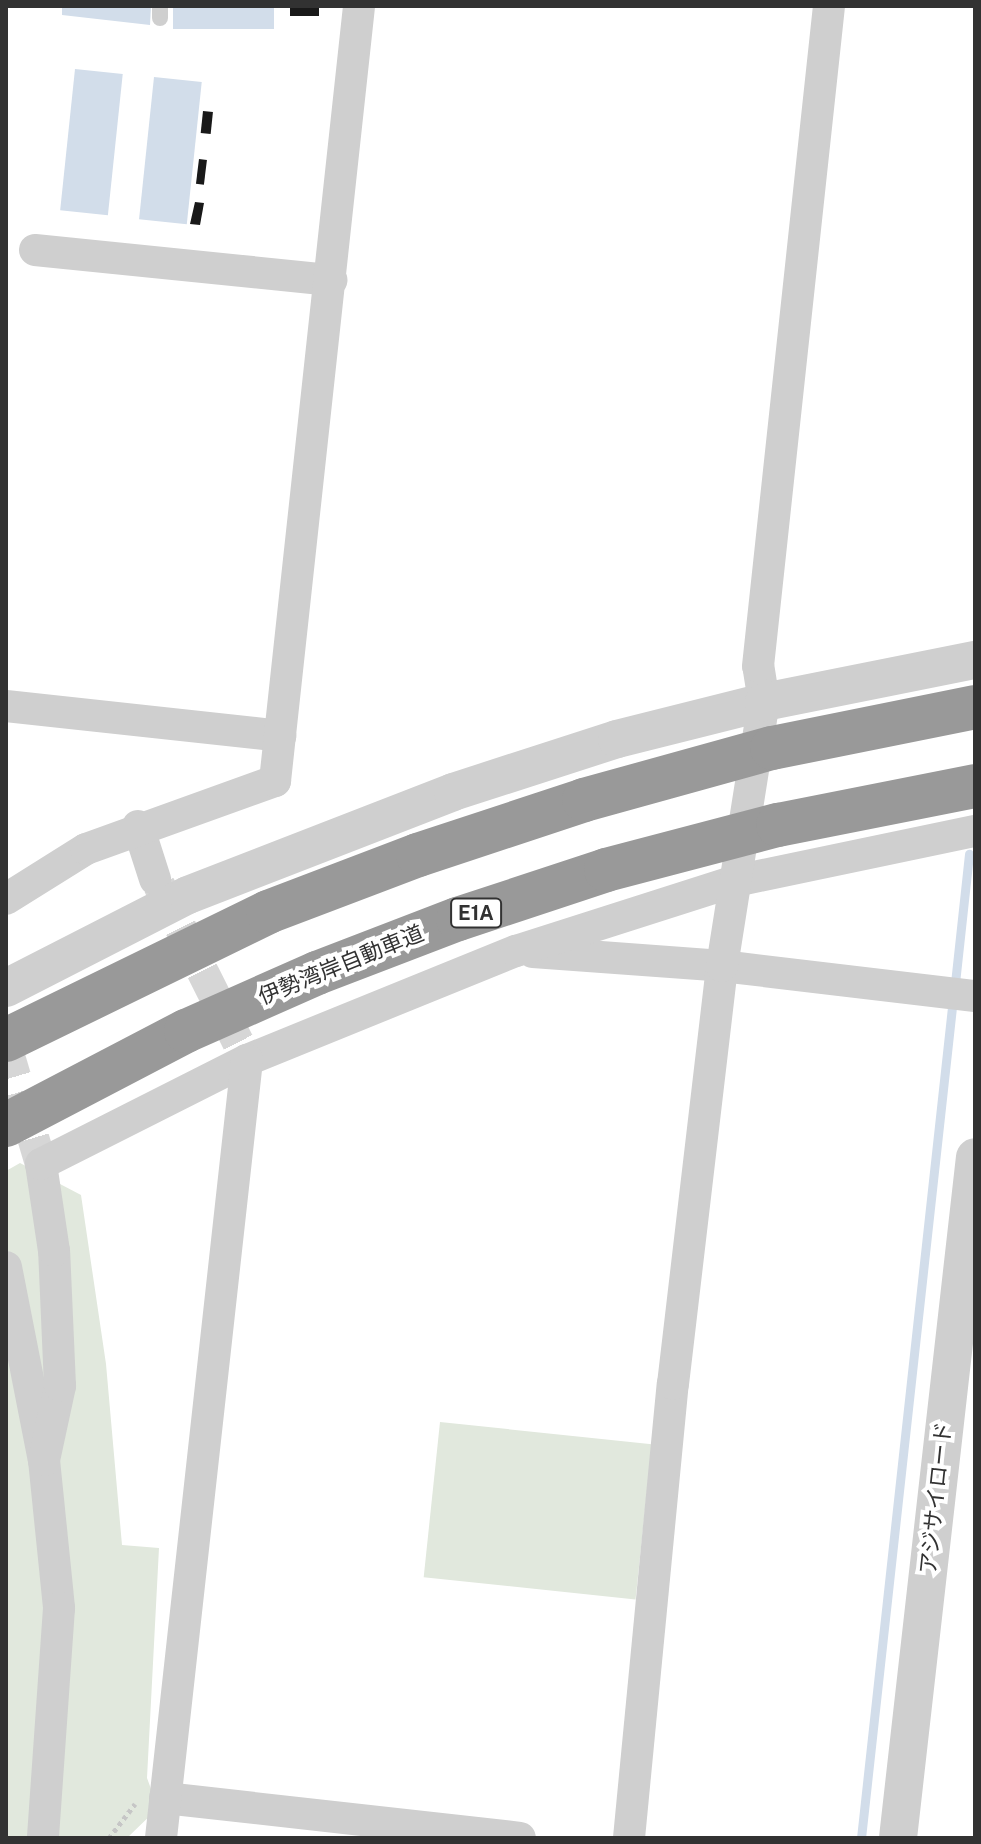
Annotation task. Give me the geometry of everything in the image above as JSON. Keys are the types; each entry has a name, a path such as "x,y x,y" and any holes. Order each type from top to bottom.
{"highway":[{"path":"6,1040 268,912 418,855 584,800 772,748 975,707"},
{"name":"伊勢湾岸自動車道","path":"6,1125 186,1031 317,973 458,919 606,870 720,840 975,786"}],"street":[{"path":"6,899 86,849 138,826 275,781 359,6"},
{"path":"629,1838 673,1384 722,966 764,702 758,666 829,6"},
{"path":"35,250 331,280"},
{"path":"6,988 188,895 328,837 617,739 764,702 975,660"},
{"path":"6,706 280,736"},
{"path":"138,826 155,879"},
{"path":"44,1460 60,1386 54,1251 41,1164 247,1060 516,951 735,881 975,831"},
{"path":"516,951 722,966 975,996"},
{"path":"161,1838 247,1060"},
{"name":"アジサイロード","path":"898,1838 975,1157"},
{"path":"6,1267 44,1460 59,1608 43,1838"},
{"path":"165,1798 520,1838"}],"shaded area":[{"path":"62,6 151,6 150,25 62,15"},
{"path":"173,6 274,6 274,29 173,29"},
{"path":"75,69 123,74 108,215 60,210"},
{"path":"154,77 202,82 187,224 139,219"},
{"path":"20,1163 81,1195 106,1364 122,1545 159,1548 147,1778 158,1808 127,1838 6,1838 6,1171"},
{"path":"440,1422 652,1444 636,1599 424,1577"}],"building":[{"path":"290,6 319,6 319,16 290,16"},
{"path":"203,111 213,112 211,134 201,133"},
{"path":"199,159 207,160 204,185 196,184"},
{"path":"195,202 204,203 200,225 190,224"}],"waterway":[{"path":"955,983 969,854"},
{"path":"861,1838 952,1007"}],"tunnel":[{"path":"159,885 247,1060"},
{"path":"6,1046 41,1164"}]}
